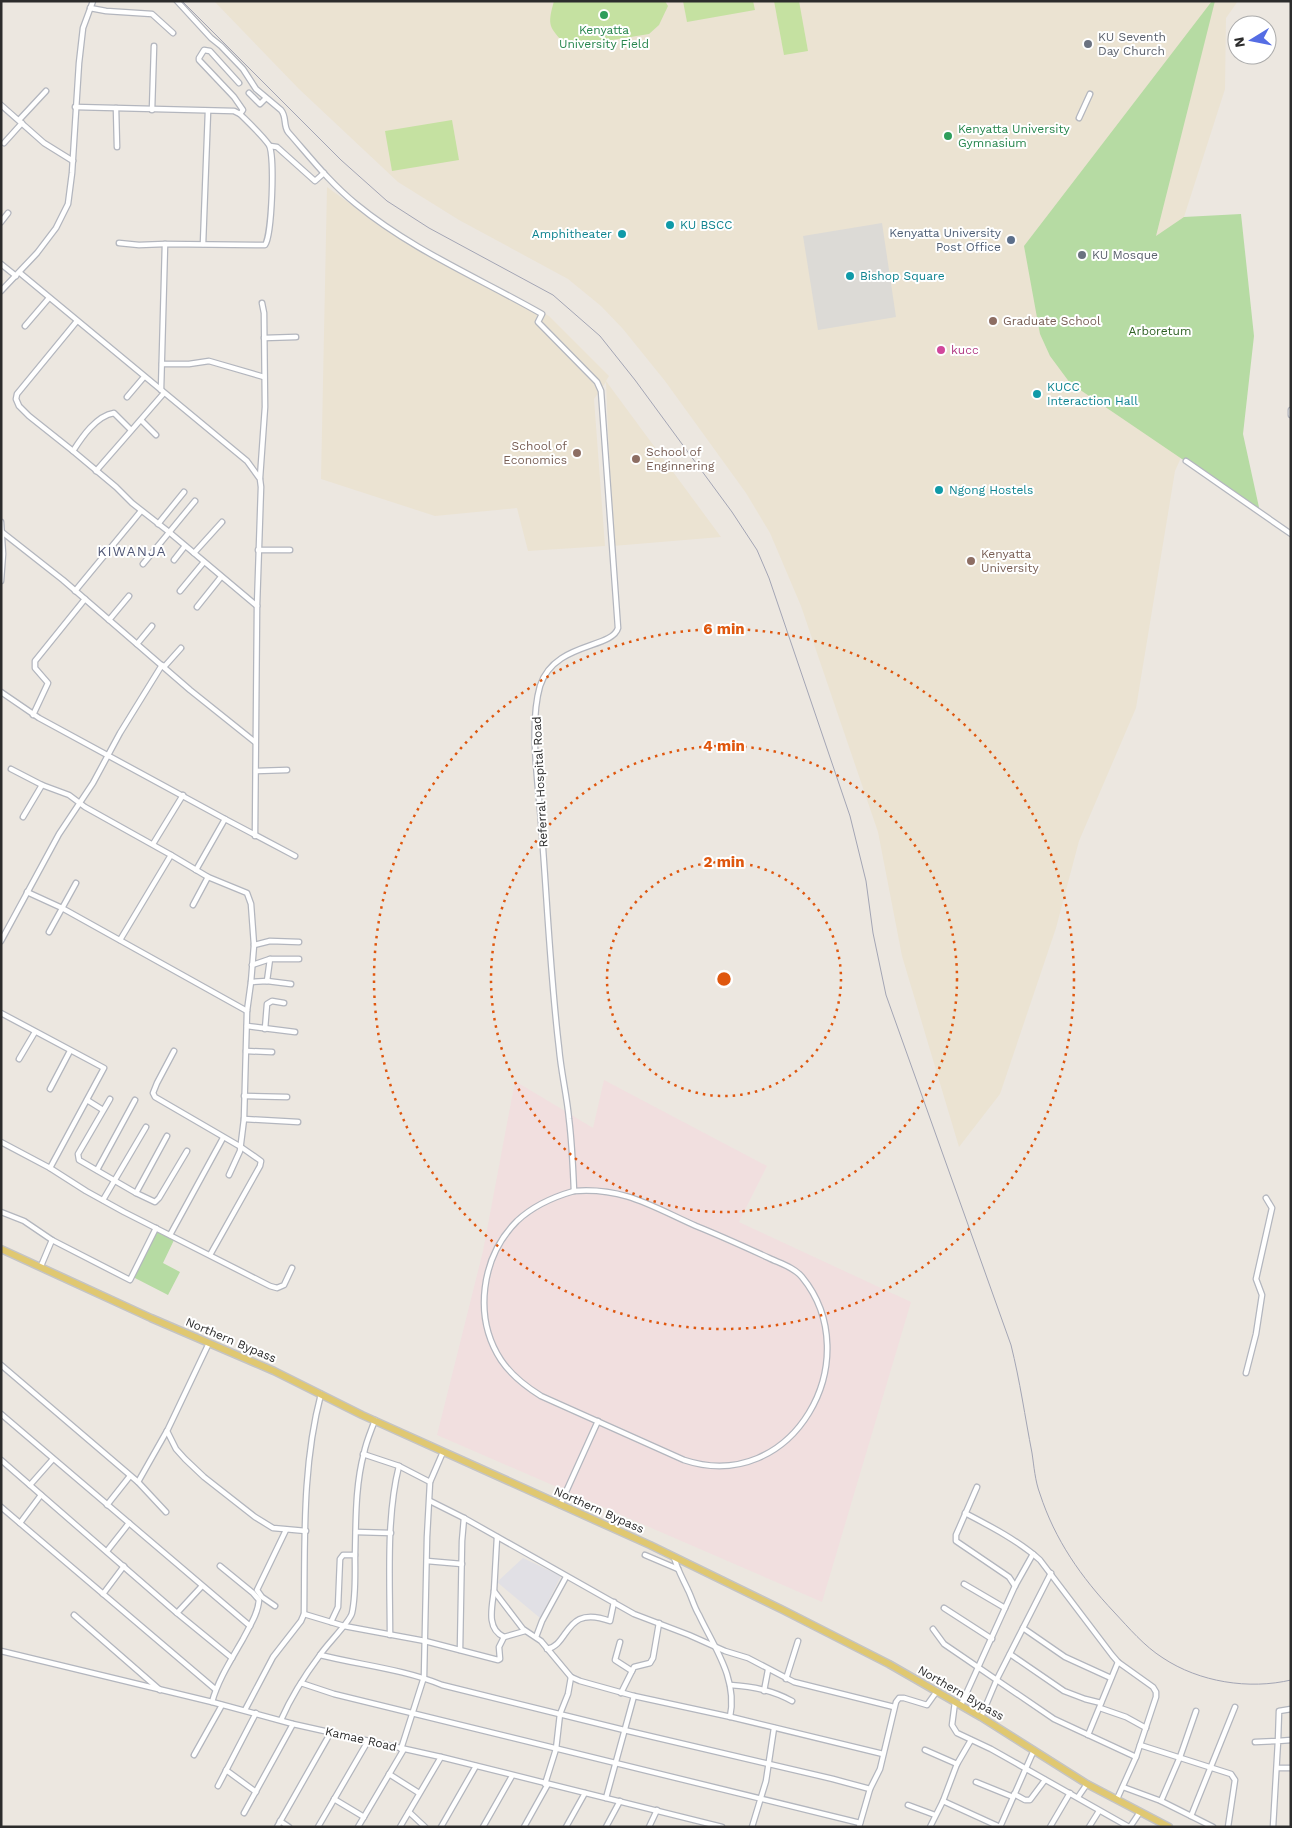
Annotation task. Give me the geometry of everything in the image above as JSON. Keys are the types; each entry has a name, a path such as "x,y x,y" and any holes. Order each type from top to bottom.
{"main road":[{"name":"Northern Bypass","path":"1,1249 209,1344 274,1371 443,1452 674,1558 844,1641 981,1717 1087,1784 1169,1827"}],"street":[{"path":"1,292 18,275 52,233 68,204 83,28 94,1"},
{"path":"177,1 211,38 222,46 244,69 256,89 285,114 286,130 324,173 315,181 278,147 270,146"},
{"path":"90,8 152,14 174,33"},
{"path":"152,110 154,46"},
{"path":"239,83 208,49 204,50 199,58 200,60 237,101 242,110 240,114"},
{"path":"4,143 46,90"},
{"path":"249,93 260,104 266,98"},
{"path":"1079,118 1090,94"},
{"path":"1,105 52,149 73,161"},
{"path":"75,107 152,110 231,110 240,114 270,146 272,172 270,219 269,235 265,245 139,245 119,243"},
{"path":"116,108 116,147"},
{"path":"203,244 208,111"},
{"name":"Referral Hospital Road","path":"324,173 354,203 384,225 427,252 542,314 538,322 598,382 601,391 618,628 616,634 610,638 574,650 557,661 545,675 540,686 536,718 536,759 553,988 559,1050 569,1119 574,1191"},
{"path":"1,222 8,214"},
{"path":"96,471 141,420 162,392 165,244"},
{"path":"1,264 49,298 247,461 260,479"},
{"path":"25,326 49,298"},
{"path":"255,836 256,606 261,512 260,479 263,448 264,377 262,303"},
{"path":"77,321 17,394 16,399 23,411 256,606"},
{"path":"264,338 296,337"},
{"path":"162,364 189,364 209,361 264,377"},
{"path":"127,397 144,377"},
{"path":"1291,410 1291,415"},
{"path":"73,451 84,435 100,419 111,413 120,418 131,430"},
{"path":"141,420 156,435"},
{"path":"1186,461 1291,533"},
{"path":"158,524 184,492"},
{"path":"144,564 194,501"},
{"path":"75,591 141,511"},
{"path":"1,522 1,581"},
{"path":"194,554 222,522"},
{"path":"2,532 255,742"},
{"path":"174,560 185,546"},
{"path":"258,550 290,550"},
{"path":"180,591 204,562"},
{"path":"196,607 221,577"},
{"path":"109,620 130,596"},
{"path":"34,715 48,683 35,668 35,661 85,599"},
{"path":"137,644 152,626"},
{"path":"1,941 59,834 81,802 163,666 181,648"},
{"path":"1,692 34,715 107,756 295,856"},
{"path":"11,769 42,785 70,795 85,807 208,877 246,893 249,897 254,945 252,982 247,1011 244,1119 241,1147 229,1175"},
{"path":"256,770 287,770"},
{"path":"23,817 42,785"},
{"path":"153,844 182,795"},
{"path":"196,870 225,819"},
{"path":"120,940 171,855"},
{"path":"193,905 208,877"},
{"path":"49,932 76,883"},
{"path":"27,892 62,908 247,1011"},
{"path":"254,945 270,941 299,942"},
{"path":"252,965 270,959 300,959"},
{"path":"267,982 270,959"},
{"path":"252,982 291,984"},
{"path":"265,1029 267,1004 272,1001 284,1003"},
{"path":"1,1013 104,1068 50,1168"},
{"path":"247,1026 295,1032"},
{"path":"19,1059 35,1032"},
{"path":"50,1088 70,1051"},
{"path":"174,1051 157,1083 154,1095 172,1108 260,1159 260,1163 210,1255"},
{"path":"246,1051 272,1052"},
{"path":"244,1096 287,1097"},
{"path":"110,1099 78,1156 79,1160 153,1202 156,1201 187,1151"},
{"path":"87,1100 103,1110"},
{"path":"97,1170 135,1100"},
{"path":"244,1119 298,1122"},
{"path":"104,1200 146,1127"},
{"path":"136,1193 166,1136"},
{"path":"170,1235 223,1138"},
{"path":"1,1142 235,1270 277,1288 284,1285 292,1268"},
{"path":"598,1190 623,1194 788,1267 801,1276 822,1314 827,1347 824,1374 817,1397 809,1413 785,1442 759,1458 739,1464 722,1467 697,1464 541,1396 514,1376 497,1352 489,1333 485,1312 484,1292 486,1274 499,1245 509,1230 532,1209 574,1191 598,1190"},
{"path":"1246,1373 1256,1334 1262,1294 1256,1279 1272,1208 1266,1198"},
{"path":"1,1212 30,1225 52,1240 130,1280 156,1228"},
{"path":"40,1266 52,1240"},
{"path":"138,1482 167,1431 209,1344"},
{"path":"1,1365 138,1482 166,1512"},
{"path":"245,1710 273,1657 301,1621 304,1614 309,1454 321,1394"},
{"path":"1,1414 250,1626"},
{"path":"281,1720 290,1701 320,1654 349,1621 352,1612 357,1502 363,1454 375,1420"},
{"path":"560,1505 598,1422"},
{"path":"167,1431 176,1449 204,1477 255,1517 273,1528 306,1531"},
{"path":"358,1827 402,1749 424,1677 430,1482 443,1452"},
{"path":"363,1454 399,1466 430,1482"},
{"path":"30,1485 53,1459"},
{"path":"1,1460 177,1613 232,1658"},
{"path":"390,1634 393,1491 399,1466"},
{"path":"107,1505 130,1476"},
{"path":"977,1487 956,1535 956,1541 1009,1577 1015,1586"},
{"path":"20,1523 41,1495"},
{"path":"430,1501 464,1518 634,1614 748,1658 786,1679 829,1692 894,1707"},
{"path":"1,1507 215,1689"},
{"path":"965,1514 1032,1554 1051,1574 1118,1662 1153,1687 1156,1692 1156,1698 1136,1757 1117,1799"},
{"path":"460,1650 464,1518"},
{"path":"107,1551 130,1523"},
{"path":"275,1606 262,1597 257,1590 286,1530"},
{"path":"356,1532 391,1533"},
{"path":"497,1537 492,1624 499,1635 504,1637 525,1631"},
{"path":"645,1554 678,1569"},
{"path":"1032,1554 1015,1586 992,1639 958,1704 952,1721 954,1730 1130,1827 1140,1812"},
{"path":"332,1622 338,1607 340,1559 343,1555 355,1555"},
{"path":"674,1558 714,1646 724,1661 730,1685 732,1708 730,1717"},
{"path":"427,1561 462,1564"},
{"path":"103,1594 124,1566"},
{"path":"212,1702 215,1689 250,1626 259,1600 220,1566"},
{"path":"981,1717 997,1679 1051,1574"},
{"path":"536,1637 542,1621 566,1577"},
{"path":"964,1584 1005,1608"},
{"path":"177,1613 202,1586"},
{"path":"494,1591 525,1631 536,1637 571,1676 592,1685 883,1754"},
{"path":"547,1649 554,1646 576,1621 592,1618 610,1621 614,1602"},
{"path":"944,1608 992,1639"},
{"path":"304,1614 344,1626 390,1634 499,1660 499,1647 504,1637"},
{"path":"74,1615 161,1690"},
{"path":"621,1693 632,1671 637,1666 651,1662 659,1623"},
{"path":"1022,1628 1060,1654 1110,1678"},
{"path":"933,1629 944,1644 1054,1719 1136,1757"},
{"path":"786,1679 798,1641"},
{"path":"620,1642 615,1660 632,1671"},
{"name":"Kamae Road","path":"1,1651 245,1710 293,1724 441,1757 722,1827"},
{"path":"320,1654 361,1665 424,1677 442,1685 870,1789"},
{"path":"1010,1654 1064,1691 1126,1717 1146,1728"},
{"path":"1088,1734 1118,1662"},
{"path":"764,1691 768,1670"},
{"path":"524,1827 547,1784 556,1749 560,1714 568,1694 571,1676"},
{"path":"302,1683 334,1694 762,1798 859,1825 870,1789 877,1776 894,1707 898,1700 902,1698 927,1705 936,1691"},
{"path":"730,1685 747,1686 782,1696 792,1702"},
{"path":"606,1798 634,1696"},
{"path":"194,1755 222,1705"},
{"path":"1191,1816 1212,1768 1235,1707"},
{"path":"1273,1827 1279,1711 1291,1709"},
{"path":"1162,1801 1196,1711"},
{"path":"218,1786 256,1713"},
{"path":"244,1812 293,1724"},
{"path":"752,1827 762,1798 774,1728"},
{"path":"277,1827 331,1732"},
{"path":"930,1827 943,1801 957,1764 971,1740"},
{"path":"1255,1742 1291,1740"},
{"path":"318,1827 368,1741"},
{"path":"1140,1745 1231,1774 1236,1780 1228,1827"},
{"path":"925,1750 957,1764"},
{"path":"943,1801 1000,1827 1034,1750"},
{"path":"400,1827 441,1757"},
{"path":"441,1827 476,1766"},
{"path":"1277,1768 1291,1768"},
{"path":"226,1770 256,1792"},
{"path":"389,1774 420,1794"},
{"path":"483,1827 512,1776"},
{"path":"976,1782 1030,1800 1045,1780"},
{"path":"1078,1797 1087,1784"},
{"path":"1123,1787 1162,1801 1213,1827"},
{"path":"566,1827 585,1793"},
{"path":"1050,1827 1070,1793"},
{"path":"334,1799 364,1817"},
{"path":"606,1827 620,1801"},
{"path":"908,1805 935,1815"},
{"path":"649,1827 657,1810"},
{"path":"1088,1827 1099,1811"},
{"path":"409,1812 425,1827"},
{"path":"280,1821 289,1827"}],"shaded area":[{"name":"Kenyatta University","path":"214,1 1238,1 1226,18 1225,89 1184,217 1205,275 1217,377 1175,471 1136,708 1079,841 1056,928 1000,1094 959,1147 902,956 878,832 801,606 770,533 746,493 665,381 623,329 601,306 568,279 459,220 398,182 299,89"},
{"path":"327,187 367,216 416,246 549,316 609,376 606,381 721,537 613,546 606,382 594,399 605,546 528,551 517,508 435,516 321,479"},
{"name":"Bishop Square","path":"882,223 896,317 818,330 803,236"},
{"path":"604,1080 767,1166 739,1222 911,1302 822,1602 437,1435 483,1251 515,1081 593,1128"},
{"path":"523,1558 561,1576 540,1618 497,1582"}],"green space":[{"path":"554,1 665,1 668,6 659,25 649,34 566,45 551,26 550,21"},
{"path":"683,1 753,1 755,10 687,22"},
{"path":"774,1 799,1 808,51 784,55"},
{"name":"Arboretum","path":"1212,1 1215,1 1156,236 1184,217 1241,214 1254,336 1243,434 1260,512 1070,383 1050,356 1040,334 1024,246"},
{"path":"452,120 459,160 392,171 385,131"},
{"path":"156,1231 174,1240 163,1263 180,1272 168,1295 133,1277"}],"railway":[{"path":"182,1 341,160 387,201 429,228 553,295 600,336 635,380 732,512 757,550 769,578 850,816 866,881 873,933 886,995 1011,1345 1037,1484 1053,1527 1070,1557 1102,1599 1149,1648 1163,1658 1192,1673 1225,1682 1258,1684 1291,1680"}],"place":[{"name":"Kenyatta University Field","path":"604,15"},
{"name":"KU Seventh Day Church","path":"1088,44"},
{"name":"Kenyatta University Gymnasium","path":"948,136"},
{"name":"KU BSCC","path":"670,225"},
{"name":"Amphitheater","path":"622,234"},
{"name":"Kenyatta University Post Office","path":"1011,240"},
{"name":"KU Mosque","path":"1082,255"},
{"name":"Bishop Square","path":"850,276"},
{"name":"Graduate School","path":"993,321"},
{"name":"kucc","path":"941,350"},
{"name":"KUCC Interaction Hall","path":"1037,394"},
{"name":"School of Economics","path":"577,453"},
{"name":"School of Enginnering","path":"636,459"},
{"name":"Ngong Hostels","path":"939,490"},
{"name":"Kenyatta University","path":"971,561"}],"district":[{"name":"KIWANJA","path":"132,551"}]}
